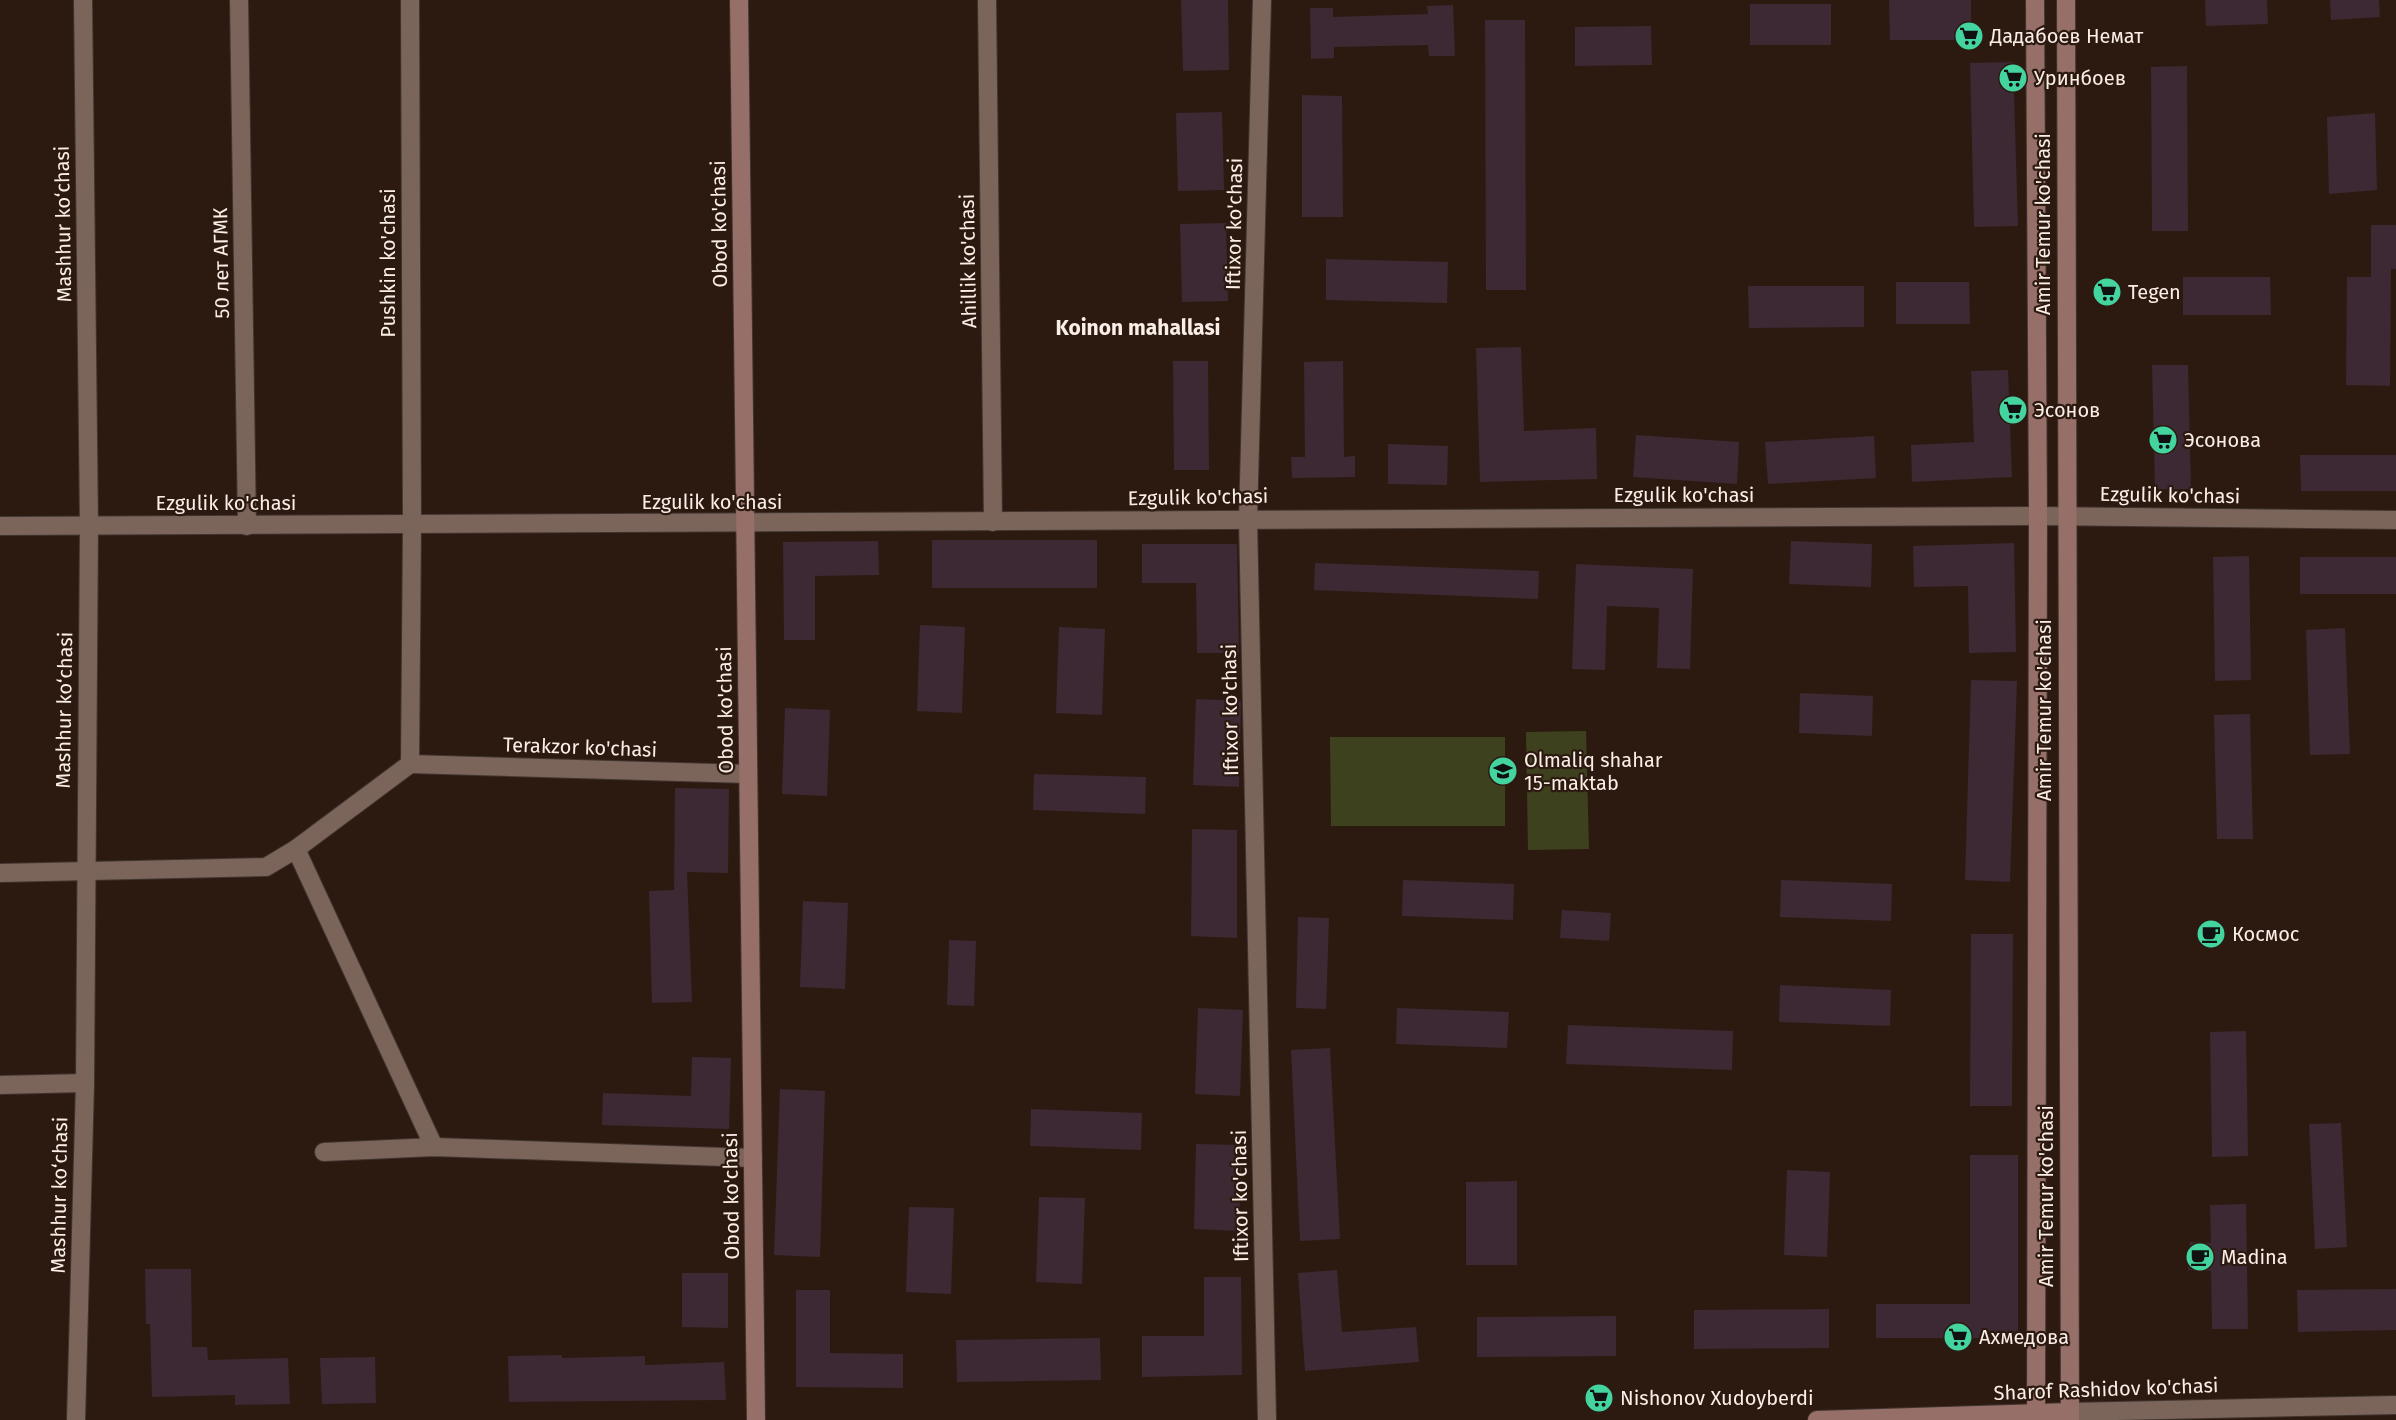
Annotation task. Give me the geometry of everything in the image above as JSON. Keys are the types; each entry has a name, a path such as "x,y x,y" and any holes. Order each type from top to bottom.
{"main road":[{"name":"Obod ko'chasi","path":"739,0 756,1420"},
{"name":"Amir Temur ko'chasi","path":"2035,0 2036,1417"},
{"name":"Amir Temur ko'chasi","path":"2066,0 2070,1416"},
{"name":"Sharof Rashidov ko'chasi","path":"1817,1420 2070,1416"}],"street":[{"name":"Mashhur ko‘chasi","path":"76,1420 85,1083 89,526 83,0"},
{"name":"50 лет АГМК","path":"239,0 247,526"},
{"name":"Pushkin ko'chasi","path":"410,0 412,525"},
{"name":"Ahillik ko'chasi","path":"987,0 993,522"},
{"name":"Iftixor ko'chasi","path":"1262,0 1248,519 1267,1420"},
{"name":"Ezgulik ko'chasi","path":"0,526 2037,516 2396,520"},
{"path":"0,873 266,867 296,849 410,765 412,525"},
{"name":"Terakzor ko'chasi","path":"410,765 748,774"},
{"path":"296,849 434,1146"},
{"path":"0,1085 85,1083"},
{"path":"324,1152 434,1146 753,1158"},
{"name":"Sharof Rashidov ko'chasi","path":"2070,1416 2396,1405"}],"green space":[{"path":"1586,731 1589,849 1528,850 1526,732"},
{"path":"1330,737 1505,737 1505,826 1331,826"}],"building":[{"path":"1181,0 1228,0 1229,70 1183,71"},
{"path":"1889,0 1971,0 1971,40 1890,40"},
{"path":"2205,0 2267,0 2268,24 2206,26"},
{"path":"2330,0 2379,0 2380,17 2331,20"},
{"path":"1750,4 1831,4 1831,45 1750,45"},
{"path":"1453,5 1455,56 1429,56 1428,45 1334,47 1334,58 1311,59 1310,8 1333,8 1333,17 1428,14 1427,6"},
{"path":"1485,20 1525,20 1526,290 1486,290"},
{"path":"1651,26 1652,65 1575,66 1575,27"},
{"path":"2013,62 2018,226 1974,227 1970,63"},
{"path":"2187,66 2188,231 2152,231 2151,67"},
{"path":"1302,95 1342,96 1343,217 1302,217"},
{"path":"1222,112 1224,190 1178,191 1176,113"},
{"path":"2375,113 2377,190 2329,194 2327,117"},
{"path":"1226,223 1228,301 1182,302 1180,224"},
{"path":"2371,225 2396,225 2396,269 2391,269 2390,386 2346,385 2347,277 2371,277"},
{"path":"1326,259 1448,262 1447,303 1326,300"},
{"path":"2183,277 2270,277 2271,315 2183,315"},
{"path":"1896,282 1969,282 1970,324 1896,324"},
{"path":"1748,286 1864,286 1864,327 1749,328"},
{"path":"1521,347 1524,431 1596,428 1597,479 1480,482 1476,348"},
{"path":"1173,361 1208,361 1209,470 1174,470"},
{"path":"1343,361 1344,457 1355,456 1355,477 1292,478 1291,457 1305,457 1304,362"},
{"path":"2152,365 2188,365 2191,489 2155,489"},
{"path":"2008,370 2012,477 1912,482 1911,445 1974,442 1971,371"},
{"path":"1636,435 1739,442 1737,484 1633,477"},
{"path":"1874,436 1876,478 1768,484 1765,442"},
{"path":"1388,444 1448,446 1447,485 1388,484"},
{"path":"2300,455 2396,455 2396,491 2301,491"},
{"path":"932,540 1097,540 1097,588 932,588"},
{"path":"878,541 879,575 815,576 815,640 784,640 783,542"},
{"path":"1791,541 1872,544 1871,587 1789,584"},
{"path":"2014,543 2016,652 1969,653 1968,586 1914,587 1913,546"},
{"path":"1142,544 1237,544 1239,653 1197,653 1196,583 1142,583"},
{"path":"2249,556 2251,680 2215,681 2213,557"},
{"path":"2300,557 2396,557 2396,594 2300,594"},
{"path":"1315,563 1539,571 1538,599 1314,590"},
{"path":"1576,564 1693,569 1690,669 1657,668 1659,608 1607,606 1605,670 1572,669"},
{"path":"920,625 965,627 962,713 917,711"},
{"path":"1059,627 1105,629 1102,715 1056,713"},
{"path":"2345,628 2350,754 2310,755 2306,630"},
{"path":"1971,680 2017,681 2010,882 1965,880"},
{"path":"1800,693 1873,696 1872,736 1799,733"},
{"path":"1196,699 1241,701 1239,787 1193,785"},
{"path":"785,708 830,710 827,796 782,794"},
{"path":"2250,714 2253,839 2217,839 2214,715"},
{"path":"1034,774 1146,777 1145,814 1033,810"},
{"path":"675,788 729,789 728,873 687,872 692,1002 652,1003 649,891 674,890"},
{"path":"1192,829 1237,830 1237,938 1191,936"},
{"path":"1403,880 1514,884 1513,920 1402,916"},
{"path":"1781,880 1892,884 1891,921 1780,917"},
{"path":"803,901 848,903 845,989 800,987"},
{"path":"1562,910 1611,913 1609,941 1560,938"},
{"path":"1298,917 1329,918 1326,1009 1296,1008"},
{"path":"1971,934 2013,934 2012,1106 1970,1106"},
{"path":"949,940 976,941 974,1006 947,1005"},
{"path":"1780,985 1891,990 1890,1026 1779,1022"},
{"path":"1198,1008 1243,1010 1240,1096 1195,1094"},
{"path":"1397,1008 1509,1012 1507,1048 1396,1044"},
{"path":"1568,1025 1733,1031 1732,1070 1566,1064"},
{"path":"2246,1031 2248,1156 2212,1157 2210,1032"},
{"path":"1330,1048 1340,1239 1300,1241 1291,1050"},
{"path":"692,1057 731,1058 729,1129 602,1125 603,1093 691,1096"},
{"path":"780,1089 825,1091 820,1257 774,1255"},
{"path":"1031,1109 1142,1113 1141,1150 1030,1146"},
{"path":"2341,1123 2347,1247 2315,1249 2309,1124"},
{"path":"1196,1144 1242,1145 1239,1231 1194,1229"},
{"path":"1970,1155 2018,1155 2018,1338 1876,1338 1876,1304 1970,1304"},
{"path":"1787,1170 1830,1172 1827,1257 1784,1255"},
{"path":"1517,1181 1517,1265 1466,1265 1466,1182"},
{"path":"1039,1197 1085,1198 1082,1284 1036,1282"},
{"path":"2246,1204 2248,1329 2212,1329 2211,1271 2188,1270 2190,1242 2211,1243 2210,1205"},
{"path":"909,1207 954,1208 951,1294 906,1292"},
{"path":"145,1269 191,1269 192,1347 207,1347 208,1360 288,1358 290,1404 235,1405 235,1395 152,1397 150,1324 146,1324"},
{"path":"1337,1270 1342,1332 1416,1327 1419,1362 1305,1371 1298,1273"},
{"path":"682,1273 728,1273 728,1328 682,1327"},
{"path":"1204,1277 1241,1277 1242,1375 1142,1377 1142,1336 1204,1336"},
{"path":"2396,1289 2396,1330 2298,1332 2297,1290"},
{"path":"796,1290 830,1290 830,1353 903,1354 903,1388 796,1387"},
{"path":"1829,1309 1829,1348 1694,1349 1694,1310"},
{"path":"1616,1316 1616,1356 1477,1357 1477,1317"},
{"path":"1100,1338 1101,1380 957,1382 956,1340"},
{"path":"562,1355 562,1358 645,1356 645,1365 724,1362 726,1400 509,1402 508,1356"},
{"path":"375,1357 376,1403 322,1404 320,1358"}],"place":[{"name":"Дадабоев Немат","path":"1969,36"},
{"name":"Уринбоев","path":"2013,78"},
{"name":"Tegen","path":"2107,292"},
{"name":"Эсонов","path":"2013,410"},
{"name":"Эсонова","path":"2163,440"},
{"name":"Olmaliq shahar 15-maktab","path":"1503,771"},
{"name":"Космос","path":"2211,934"},
{"name":"Madina","path":"2200,1257"},
{"name":"Ахмедова","path":"1958,1337"},
{"name":"Nishonov Xudoyberdi","path":"1599,1398"}],"district":[{"name":"Koinon mahallasi","path":"1138,328"}]}
